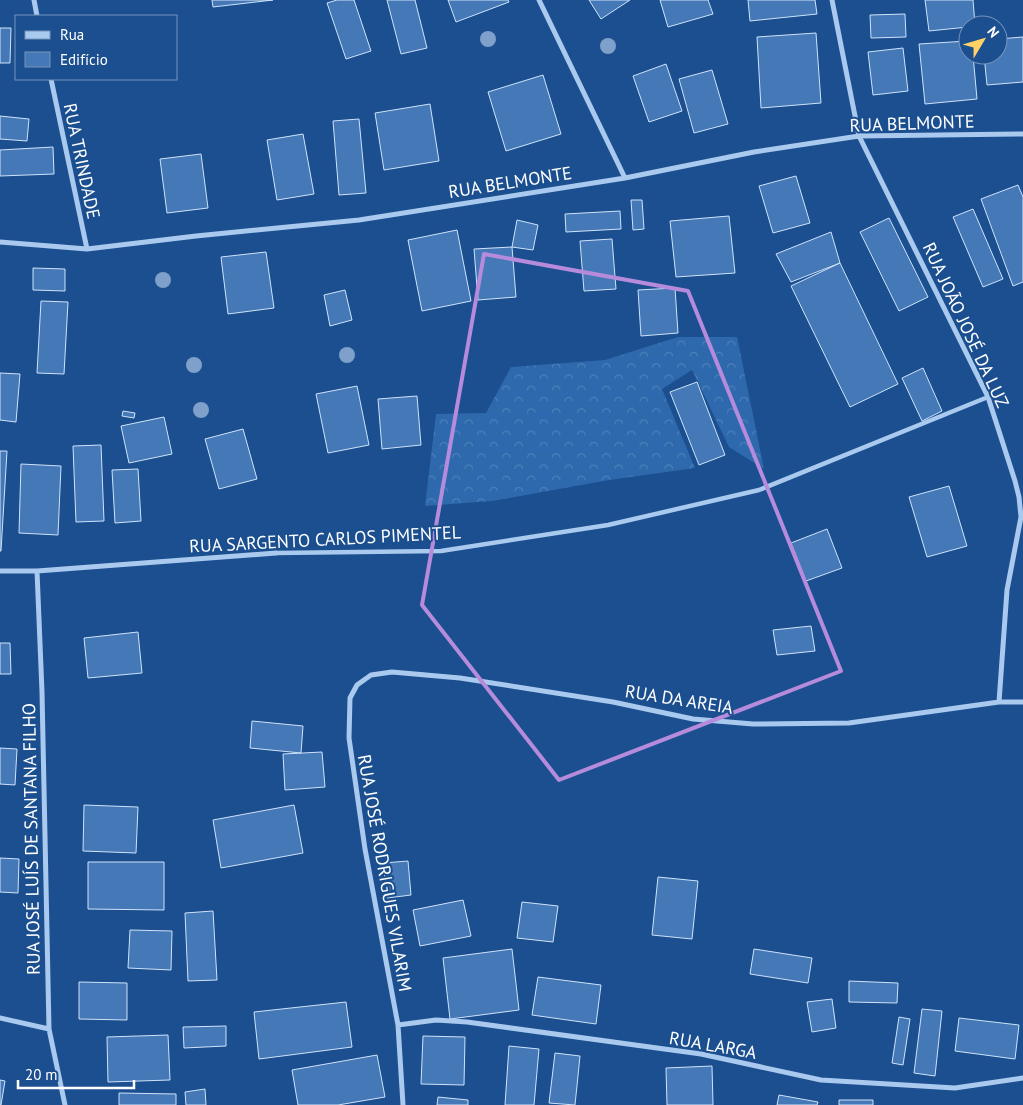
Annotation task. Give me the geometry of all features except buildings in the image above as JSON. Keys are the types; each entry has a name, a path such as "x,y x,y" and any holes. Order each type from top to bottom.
{"street":[{"path":"34,0 37,15"},
{"path":"539,0 625,178"},
{"name":"RUA JOÃO JOSÉ DA LUZ","path":"832,0 858,136 988,397 1016,481 1021,517 1006,590 999,702"},
{"name":"RUA TRINDADE","path":"51,80 87,249"},
{"name":"RUA BELMONTE","path":"0,242 87,249 359,220 625,178 754,152 858,136 1023,134"},
{"name":"RUA SARGENTO CARLOS PIMENTEL","path":"0,571 37,571 276,553 441,551 608,525 759,490 988,397"},
{"name":"RUA JOSÉ LUÍS DE SANTANA FILHO","path":"37,571 49,1029 65,1105"},
{"name":"RUA DA AREIA","path":"392,672 460,678 613,702 693,719 753,724 849,723 999,702 1023,702"},
{"name":"RUA JOSÉ RODRIGUES VILARIM","path":"392,672 371,675 357,685 350,698 349,738 365,849 398,1025 402,1105"},
{"path":"0,1018 49,1029"},
{"name":"RUA LARGA","path":"398,1025 436,1020 467,1022 701,1054 821,1080 955,1088 1023,1078"}],"highlighted area":[{"path":"484,254 688,291 841,671 559,780 422,605"}],"green space":[{"path":"678,337 737,337 764,469 729,447 692,370 662,389 695,468 609,480 492,501 425,506 436,414 486,413 511,367 605,360"}]}
